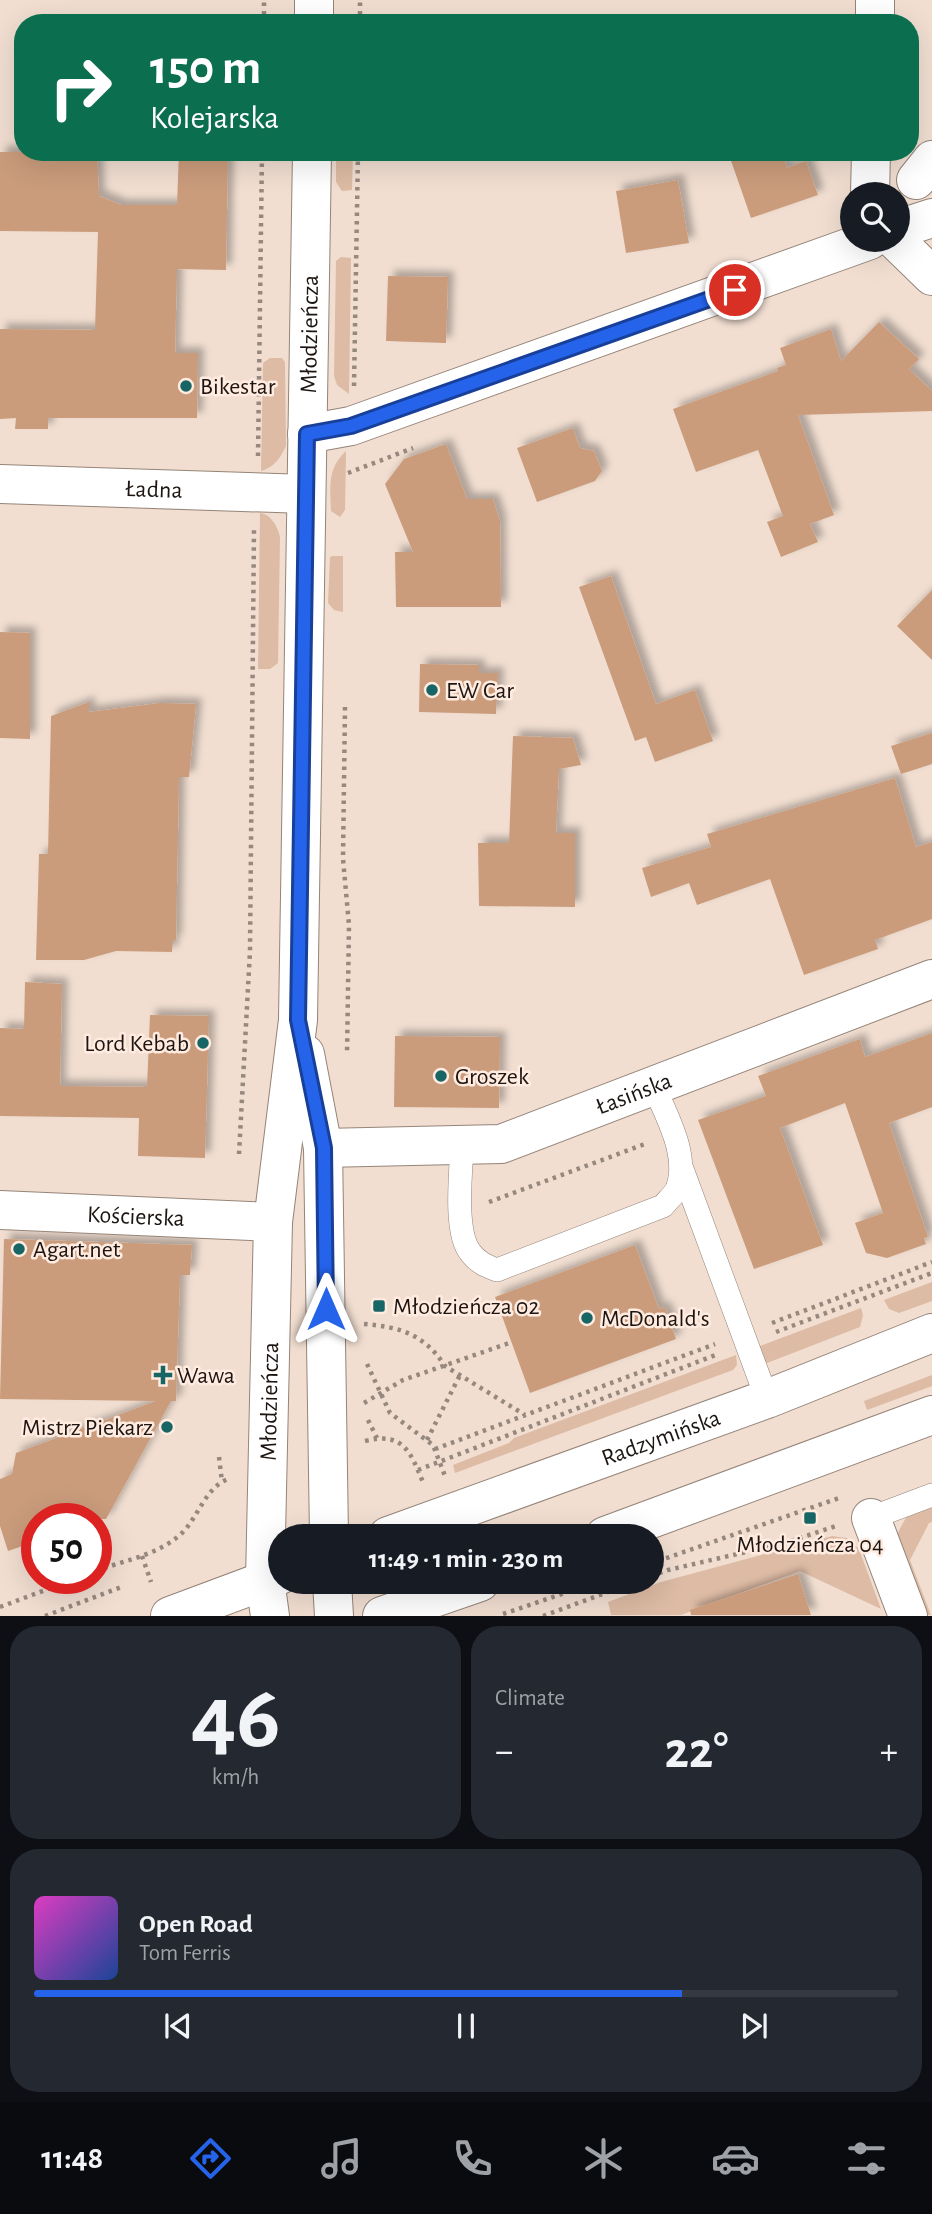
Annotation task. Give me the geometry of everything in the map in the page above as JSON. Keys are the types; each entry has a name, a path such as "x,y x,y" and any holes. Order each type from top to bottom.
{"main road":[{"name":"Młodzieńcza","path":"272,1524 273,1222 298,1020 312,161"},
{"path":"870,182 871,161"},
{"path":"910,225 932,218"},
{"path":"307,434 351,426 840,251"},
{"path":"907,252 932,276"},
{"name":"Ładna","path":"0,484 306,494"},
{"name":"Łasińska","path":"324,1148 501,1144 932,979"},
{"name":"Młodzieńcza","path":"298,1020 324,1148 329,1524"},
{"name":"Kościerska","path":"0,1210 273,1222"},
{"name":"Radzymińska","path":"421,1524 767,1399 932,1333"},
{"path":"637,1524 932,1415"},
{"path":"861,1506 908,1615"},
{"path":"162,1603 268,1590"},
{"path":"333,1594 334,1615"},
{"path":"382,1615 445,1594"}],"lane":[{"path":"654,1086 675,1135 680,1164 767,1399"},
{"path":"462,1146 462,1233 468,1250 481,1263 497,1270 663,1206 677,1189 680,1164"},
{"path":"861,1506 932,1495"}],"path":[{"path":"257,459 262,161"},
{"path":"354,396 358,161"},
{"path":"348,465 348,486"},
{"path":"239,1155 250,951 254,527"},
{"path":"345,703 343,859 349,925 347,1063"},
{"path":"480,1205 649,1143"},
{"path":"418,1470 932,1262"},
{"path":"435,1449 932,1273"},
{"path":"361,1334 361,1324 394,1326 419,1338 437,1353 445,1366 526,1416"},
{"path":"361,1405 403,1380 512,1342"},
{"path":"362,1354 390,1413 435,1449 447,1480"},
{"path":"427,1440 460,1375"},
{"path":"356,1443 379,1437 390,1438 406,1448 424,1485"},
{"path":"219,1457 222,1482"},
{"path":"112,1566 142,1556 171,1542 182,1532 209,1493 222,1482 237,1477"},
{"path":"664,1559 861,1506"},
{"path":"664,1571 785,1543 856,1519 861,1506"},
{"path":"142,1556 162,1603"},
{"path":"45,1615 124,1586"},
{"path":"0,1607 34,1594"},
{"path":"500,1615 562,1594"},
{"path":"543,1615 602,1594"}],"shaded area":[{"path":"336,161 353,161 352,190 342,191 336,182"},
{"path":"341,257 351,258 349,394 337,385 334,376 336,261"},
{"path":"270,358 282,358 285,362 286,446 276,462 261,471 263,363"},
{"path":"346,451 345,510 340,517 331,511 330,486 336,464"},
{"path":"260,513 273,522 280,537 278,663 270,669 258,669"},
{"path":"343,556 343,612 334,610 328,603 330,557"},
{"path":"932,1282 932,1301 899,1313 889,1309 884,1300"},
{"path":"861,1308 863,1315 860,1327 767,1363 755,1348"},
{"path":"736,1355 737,1365 733,1370 455,1473 453,1465 509,1443 514,1438"},
{"path":"932,1375 932,1386 867,1410 864,1401"},
{"path":"932,1502 932,1522 910,1560 931,1615 927,1615 897,1534 908,1514"},
{"path":"832,1536 847,1538 859,1549 881,1609 800,1571 681,1615 611,1615 608,1602 629,1594 664,1594 664,1581"}],"building":[{"path":"0,152 14,152 14,161 97,161 99,196 121,205 177,205 179,161 228,161 226,270 177,269 175,353 198,353 197,418 48,418 48,429 15,429 16,418 0,419 0,329 95,330 98,232 0,231"},
{"path":"731,161 785,161 787,168 806,161 818,195 751,218"},
{"path":"678,180 689,243 626,253 616,191"},
{"path":"388,276 448,277 446,343 386,341"},
{"path":"879,322 919,359 909,369 932,391 932,411 798,415 834,515 810,524 818,542 781,557 767,522 783,516 758,450 696,472 673,409 778,371 777,368 786,365 780,348 831,329 841,361"},
{"path":"573,428 580,448 594,451 602,471 595,481 537,502 517,448"},
{"path":"446,444 467,499 493,499 500,521 501,607 396,607 395,552 413,552 385,484 404,459"},
{"path":"611,576 656,704 695,690 713,741 655,762 646,737 635,741 579,587"},
{"path":"932,590 932,660 897,626"},
{"path":"0,632 30,633 30,739 0,738"},
{"path":"420,664 479,665 479,673 498,673 496,714 419,712"},
{"path":"89,702 89,712 160,703 196,704 189,777 179,777 176,940 173,940 172,952 116,951 84,960 36,960 39,854 48,854 51,716"},
{"path":"932,733 932,764 901,774 891,746"},
{"path":"513,736 573,738 581,765 559,769 556,833 575,833 575,907 479,906 478,843 509,843"},
{"path":"895,778 916,847 932,842 932,919 875,940 878,949 804,975 770,879 697,905 689,883 651,897 642,868 711,847 707,834"},
{"path":"25,982 62,984 60,1086 147,1087 150,1015 209,1016 205,1158 138,1156 139,1118 0,1116 0,1028 24,1029"},
{"path":"932,1033 932,1107 889,1123 928,1237 924,1238 926,1244 887,1258 866,1253 855,1223 883,1213 845,1103 780,1128 823,1245 754,1269 698,1120 766,1096 758,1076 860,1039 865,1057"},
{"path":"395,1036 500,1037 499,1108 394,1107"},
{"path":"4,1239 192,1245 190,1275 180,1275 176,1401 171,1401 112,1508 112,1503 21,1503 21,1547 8,1551 0,1526 0,1479 12,1474 16,1453 156,1401 0,1399"},
{"name":"McDonald's","path":"635,1245 659,1309 665,1307 676,1339 530,1393 495,1297"},
{"path":"798,1574 811,1615 691,1615 690,1610"}],"place":[{"name":"Bikestar","path":"186,386"},
{"name":"EW Car","path":"432,690"},
{"name":"Lord Kebab","path":"203,1043"},
{"name":"Groszek","path":"441,1076"},
{"name":"Agart.net","path":"19,1249"},
{"name":"Młodzieńcza 02","path":"379,1306"},
{"name":"McDonald's","path":"587,1318"},
{"name":"Wawa","path":"163,1375"},
{"name":"Mistrz Piekarz","path":"167,1427"},
{"name":"Młodzieńcza 04","path":"810,1518"}],"route":[{"path":"326,1309 324,1148 298,1020 307,434 351,426 735,290"}]}
